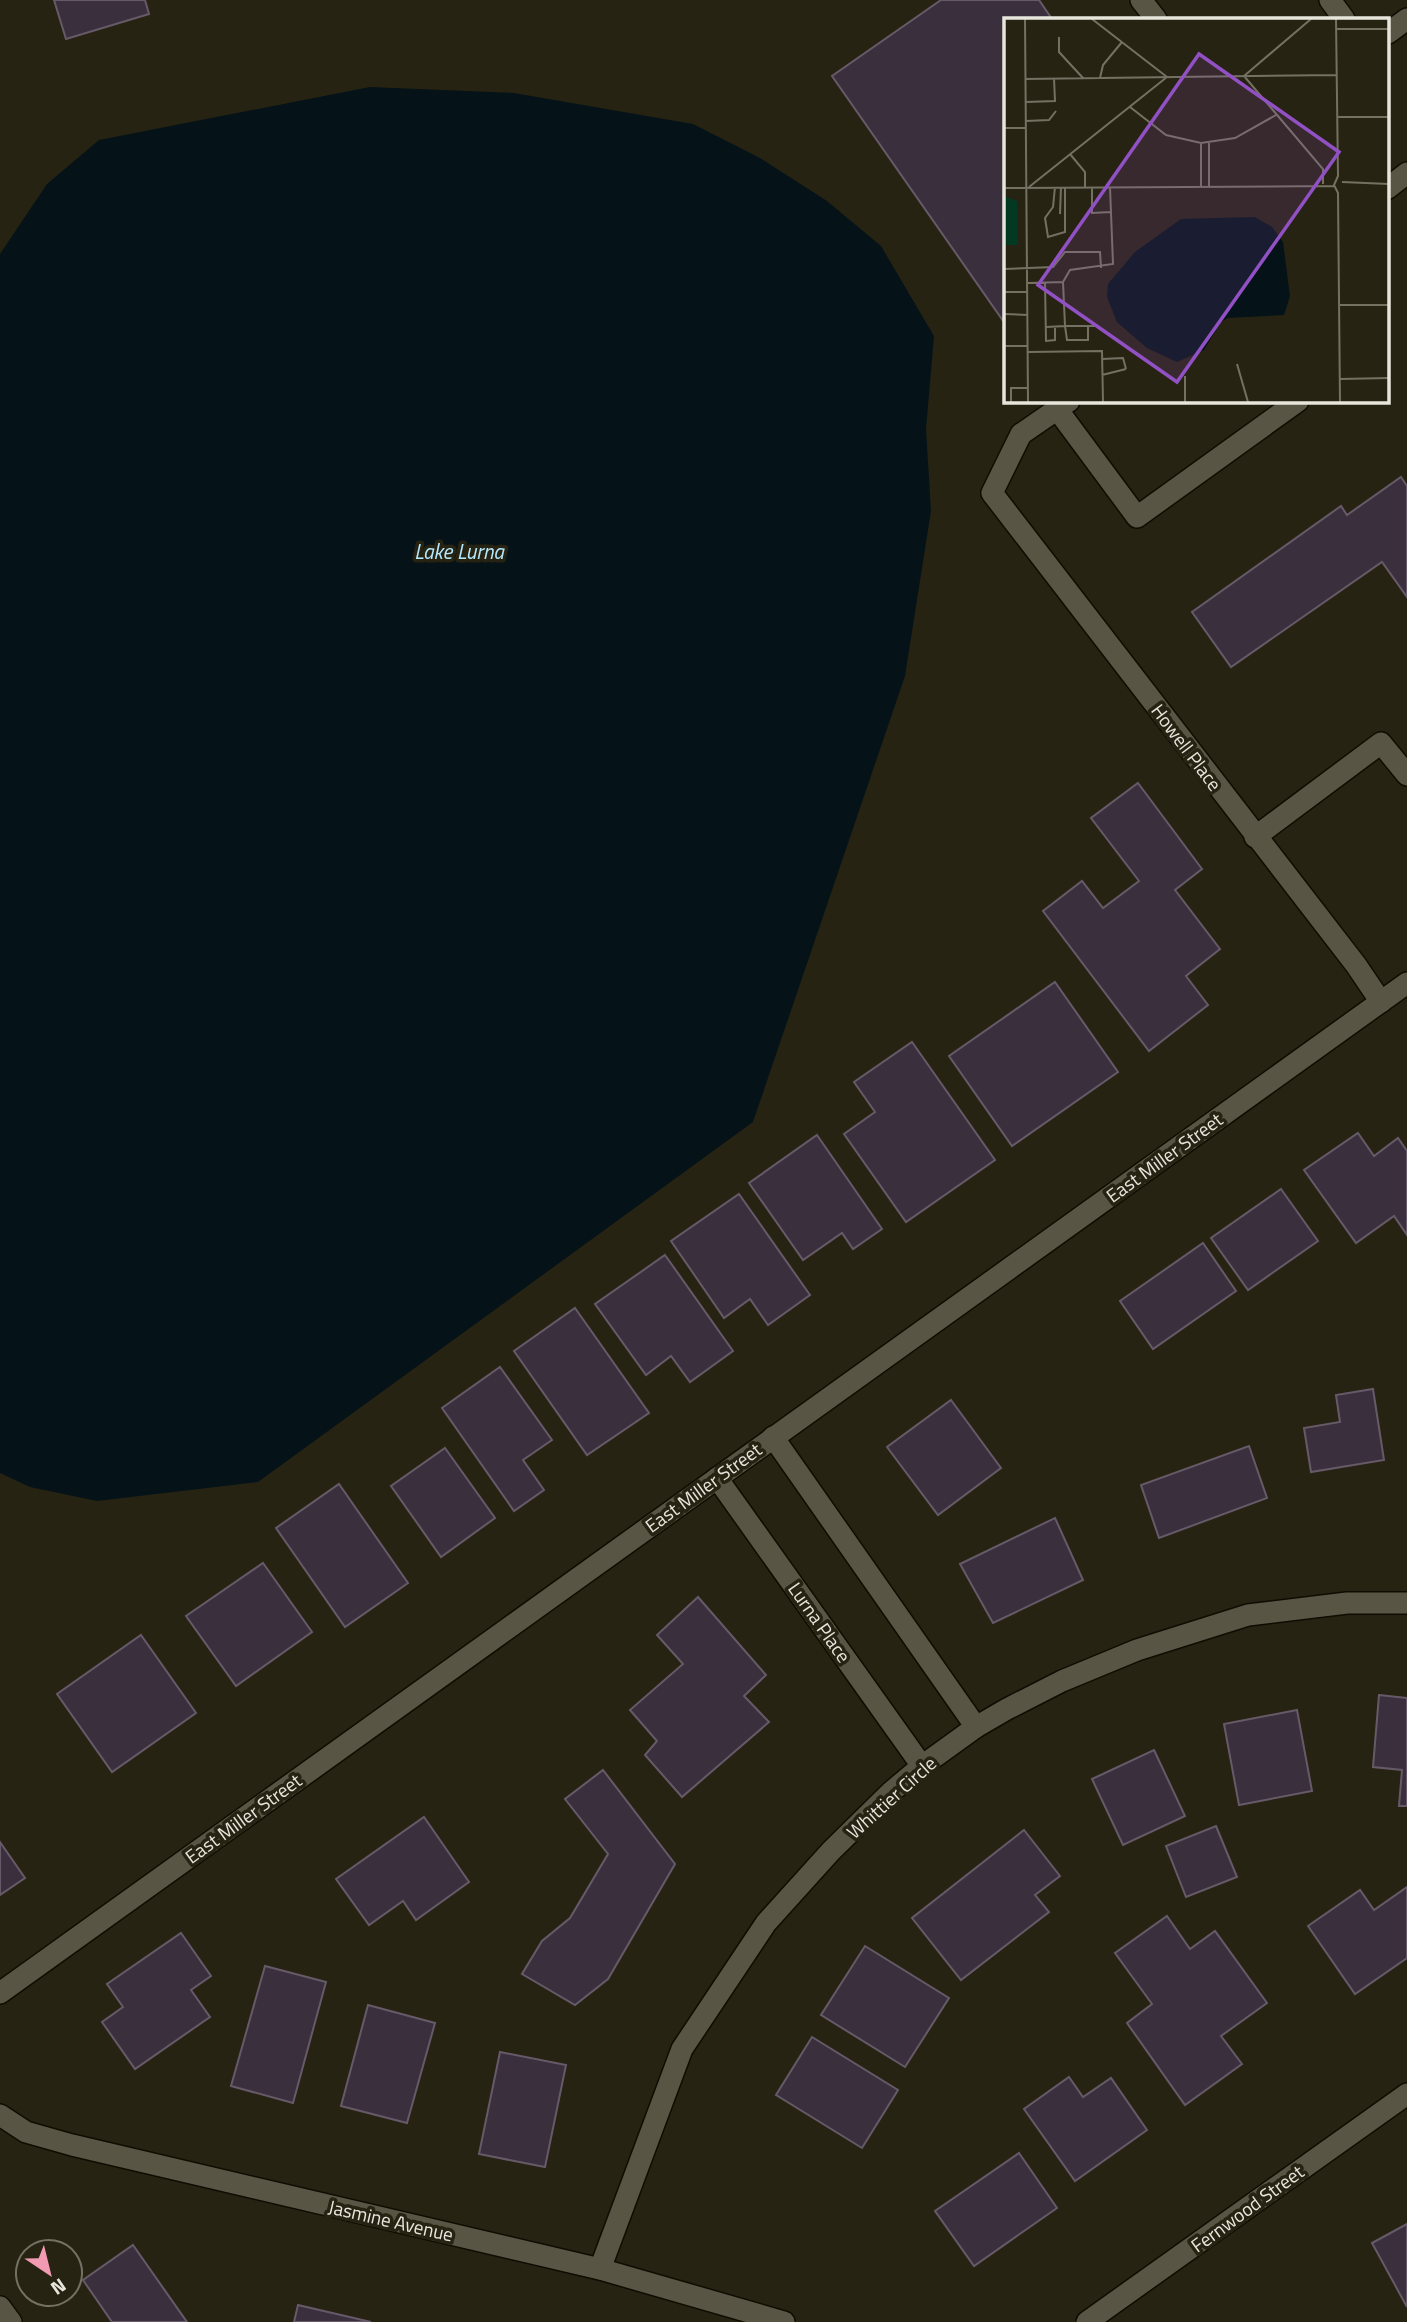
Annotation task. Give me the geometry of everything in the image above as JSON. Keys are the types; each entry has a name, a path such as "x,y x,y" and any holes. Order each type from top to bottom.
{"street":[{"path":"1141,0 1155,18"},
{"path":"1330,0 1343,18"},
{"path":"1390,32 1407,19"},
{"path":"1390,186 1407,173"},
{"path":"1063,405 1137,517 1297,402"},
{"name":"Howell Place","path":"1063,405 1021,434 992,493 1356,965 1381,1002"},
{"path":"1255,837 1381,743 1407,775"},
{"name":"East Miller Street","path":"0,1993 1407,983"},
{"path":"773,1437 976,1727"},
{"name":"Lurna Place","path":"717,1478 922,1766"},
{"name":"Whittier Circle","path":"600,2269 682,2049 766,1923 831,1851 891,1792 922,1766 976,1727 1062,1681 1125,1655 1248,1615 1347,1603 1407,1603"},
{"name":"Fernwood Street","path":"1087,2322 1407,2094"},
{"name":"Jasmine Avenue","path":"0,2115 26,2132 72,2145 600,2269 784,2322"},
{"path":"0,2307 11,2322"}],"water":[{"name":"Lake Lurna","path":"370,87 514,93 693,124 760,158 827,201 881,246 934,336 926,429 931,511 905,676 753,1122 258,1482 97,1501 30,1487 0,1473 0,254 47,184 99,140"}],"building":[{"path":"54,0 145,0 149,14 66,39"},
{"path":"941,0 1039,0 1051,18 1004,18 1004,322 832,76"},
{"path":"1401,477 1407,486 1407,597 1382,562 1231,667 1192,612 1341,506 1347,515"},
{"path":"1138,783 1202,869 1175,890 1220,949 1186,976 1208,1005 1149,1051 1043,911 1082,881 1103,908 1139,881 1091,818"},
{"path":"1055,982 1118,1072 1012,1146 949,1056"},
{"path":"912,1042 995,1160 906,1222 844,1134 875,1112 854,1082"},
{"path":"1358,1133 1374,1156 1398,1138 1407,1151 1407,1235 1394,1216 1356,1243 1304,1170"},
{"path":"817,1135 882,1229 853,1249 842,1233 803,1260 749,1183"},
{"path":"1281,1189 1318,1241 1248,1290 1211,1238"},
{"path":"739,1194 810,1295 768,1325 750,1299 724,1318 671,1241"},
{"path":"1203,1243 1236,1291 1153,1349 1120,1301"},
{"path":"665,1255 733,1351 690,1382 671,1356 646,1375 595,1304"},
{"path":"575,1308 649,1413 587,1455 514,1351"},
{"path":"500,1367 552,1440 523,1460 544,1490 514,1511 442,1408"},
{"path":"1373,1389 1384,1460 1311,1472 1304,1428 1340,1422 1336,1395"},
{"path":"951,1400 1001,1468 938,1515 887,1447"},
{"path":"1249,1446 1267,1498 1159,1538 1141,1485"},
{"path":"445,1448 495,1518 441,1557 391,1486"},
{"path":"339,1484 408,1583 345,1627 276,1528"},
{"path":"1055,1518 1083,1580 993,1623 960,1564"},
{"path":"263,1563 312,1632 236,1686 186,1616"},
{"path":"698,1597 766,1675 744,1696 769,1722 682,1797 645,1755 657,1741 630,1710 683,1664 657,1635"},
{"path":"141,1635 196,1713 112,1772 57,1694"},
{"path":"1379,1695 1407,1698 1407,1806 1399,1806 1402,1770 1373,1767"},
{"path":"1297,1710 1312,1791 1239,1805 1224,1724"},
{"path":"1154,1750 1185,1816 1123,1845 1092,1779"},
{"path":"603,1770 675,1864 608,1979 575,2005 522,1974 542,1941 570,1918 608,1854 565,1799"},
{"path":"424,1817 469,1882 416,1920 403,1901 369,1925 336,1879"},
{"path":"1216,1826 1237,1877 1186,1897 1166,1846"},
{"path":"1024,1830 1060,1876 1035,1895 1049,1912 961,1980 912,1918"},
{"path":"0,1842 25,1878 0,1895"},
{"path":"1407,1887 1407,1958 1355,1994 1308,1926 1360,1890 1374,1910"},
{"path":"1167,1916 1190,1949 1215,1931 1267,2003 1221,2036 1242,2064 1185,2105 1127,2023 1152,2004 1115,1953"},
{"path":"181,1933 211,1976 191,1990 210,2017 135,2069 102,2022 123,2007 107,1984"},
{"path":"865,1946 949,1998 905,2067 821,2015"},
{"path":"265,1966 326,1982 293,2103 231,2086"},
{"path":"368,2005 435,2023 407,2123 341,2106"},
{"path":"812,2037 898,2090 862,2148 776,2095"},
{"path":"500,2052 566,2065 545,2167 479,2154"},
{"path":"1069,2077 1083,2097 1111,2078 1147,2130 1075,2181 1024,2109"},
{"path":"1019,2153 1057,2208 974,2266 935,2211"},
{"path":"1407,2224 1407,2307 1372,2243"},
{"path":"133,2245 187,2322 112,2322 84,2279"},
{"path":"298,2305 371,2322 294,2322"}]}
